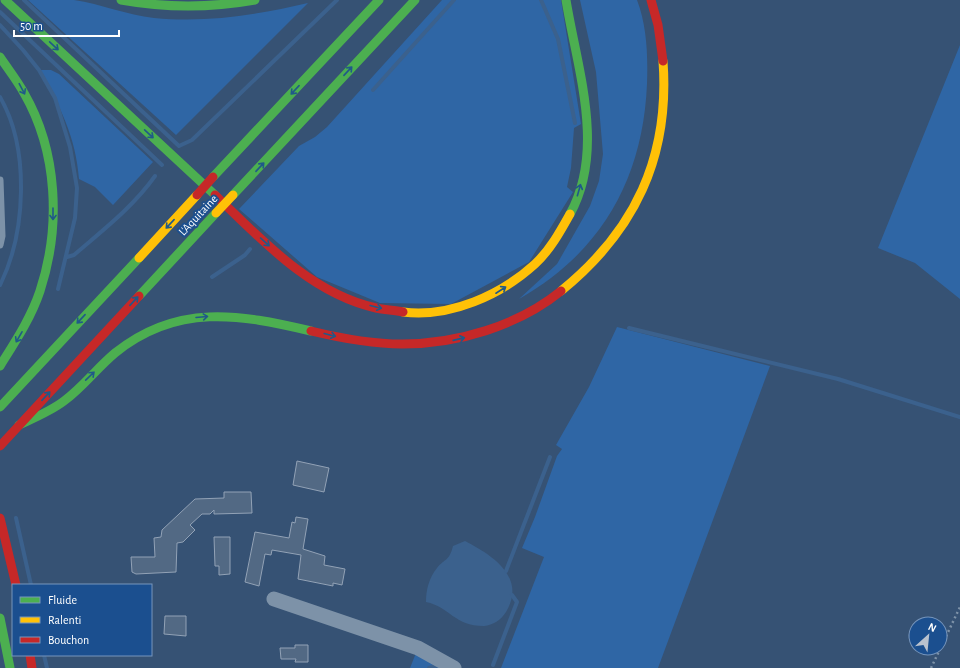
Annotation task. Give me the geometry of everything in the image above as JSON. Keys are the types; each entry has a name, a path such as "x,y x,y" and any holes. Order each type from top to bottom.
{"highway":[{"path":"5,0 265,242 295,268 321,285 351,300 399,312 420,313 442,311 469,304 494,294 510,284 535,264 550,248 571,214 584,174 587,152 585,111 566,0"},
{"path":"121,0 181,6 217,5 255,0"},
{"name":"L'Aquitaine","path":"0,407 378,0"},
{"name":"L'Aquitaine","path":"0,446 415,0"},
{"path":"19,425 62,404 102,365 127,344 143,334 174,322 197,317 240,316 360,341 388,344 426,344 480,334 508,324 534,311 554,298 588,269 614,239 640,197 650,173 662,119 665,90 659,33 651,0"},
{"path":"0,57 19,84 40,129 50,168 54,218 51,247 40,293 24,328 0,366"},
{"path":"0,518 16,584"},
{"path":"0,618 10,668"},
{"path":"30,656 32,668"}],"street":[{"path":"274,599 418,648 454,668"}],"lane":[{"path":"0,180 2,236 0,245"}],"path":[{"path":"931,668 960,607"}],"shaded area":[{"path":"28,0 74,0 144,17 174,19 213,19 232,17 308,3 176,135"},
{"path":"442,0 561,0 581,124 574,128 571,168 567,187 573,192 529,262 451,304 380,303 317,277 239,209 299,146 315,137 327,127"},
{"path":"580,0 637,0 643,20 647,52 647,84 644,118 637,151 627,181 613,209 595,235 573,259 548,280 519,299 557,264 590,206 599,181 603,154 596,72"},
{"path":"960,45 960,299 915,263 878,248"},
{"path":"39,70 51,70 59,74 153,162 113,205 95,187 79,179 71,136 66,122 54,96"},
{"path":"617,327 770,366 658,668 501,668 544,557 522,548 557,456 562,449 556,445 589,387"},
{"path":"465,541 486,553 504,569 512,588 511,599 504,615 494,623 484,626 466,623 434,604 426,602 428,584 434,572 448,557 453,546"},
{"path":"418,648 454,668 410,668"}],"building":[{"path":"297,461 329,468 324,492 293,485"},
{"path":"224,492 251,492 252,513 214,514 214,510 210,514 202,514 190,525 195,530 183,542 177,543 176,572 136,574 132,572 131,557 155,557 154,538 161,537 162,530 195,499 224,498"},
{"path":"296,517 308,519 303,549 325,556 324,565 345,569 342,585 333,583 333,586 298,579 301,555 272,550 271,555 265,554 259,586 245,582 255,532 289,538 292,522 295,523"},
{"path":"214,537 230,537 230,574 219,575 219,566 215,566"},
{"path":"165,616 186,616 186,636 164,634"},
{"path":"295,645 308,645 308,662 295,662 296,659 281,659 280,648 295,648"}],"waterway":[{"path":"24,0 179,146 192,140 337,0"},
{"path":"373,90 454,0"},
{"path":"541,0 558,39 575,123"},
{"path":"0,12 162,165"},
{"path":"0,25 39,70 55,98 70,147 77,188 75,218 58,289"},
{"path":"0,97 10,118 16,141 20,166 21,191 15,241 9,264 0,285"},
{"path":"67,257 74,255 117,218 137,198 155,176"},
{"path":"212,277 245,255 250,249"},
{"path":"629,328 838,379 960,417"},
{"path":"506,571 550,457"},
{"path":"16,518 31,584"},
{"path":"493,665 517,602 512,595"},
{"path":"44,656 47,668"},
{"path":"429,668 436,666"}],"traffic: fast":[{"path":"5,0 215,195"},
{"path":"121,0 171,6 205,6 255,0"},
{"path":"213,177 379,0"},
{"path":"233,195 415,0"},
{"path":"566,0 582,80 586,108 587,136 586,163 581,189 570,214"},
{"path":"0,57 24,93 35,116 44,140 50,165 53,190 51,241 47,267 40,291 17,339 0,366"},
{"path":"139,296 216,213"},
{"path":"0,407 139,258"},
{"path":"19,425 59,405 71,396 115,353 138,337 162,326 185,320 209,317 234,317 259,320 311,331"},
{"path":"0,618 10,668"}],"traffic: slow":[{"path":"561,291 587,268 609,243 628,217 642,190 653,160 660,129 664,96 663,61"},
{"path":"139,258 197,195"},
{"path":"216,213 233,195"},
{"path":"403,312 421,313 456,308 474,302 507,285 540,259 570,214"}],"traffic: jam":[{"path":"651,0 658,25 663,61"},
{"path":"197,195 213,177"},
{"path":"215,195 288,263 309,278 330,291 352,301 376,308 403,312"},
{"path":"311,331 379,343 402,344 444,341 486,331 506,323 526,314 561,291"},
{"path":"0,446 139,296"},
{"path":"0,518 16,584"},
{"path":"30,656 32,668"}]}
